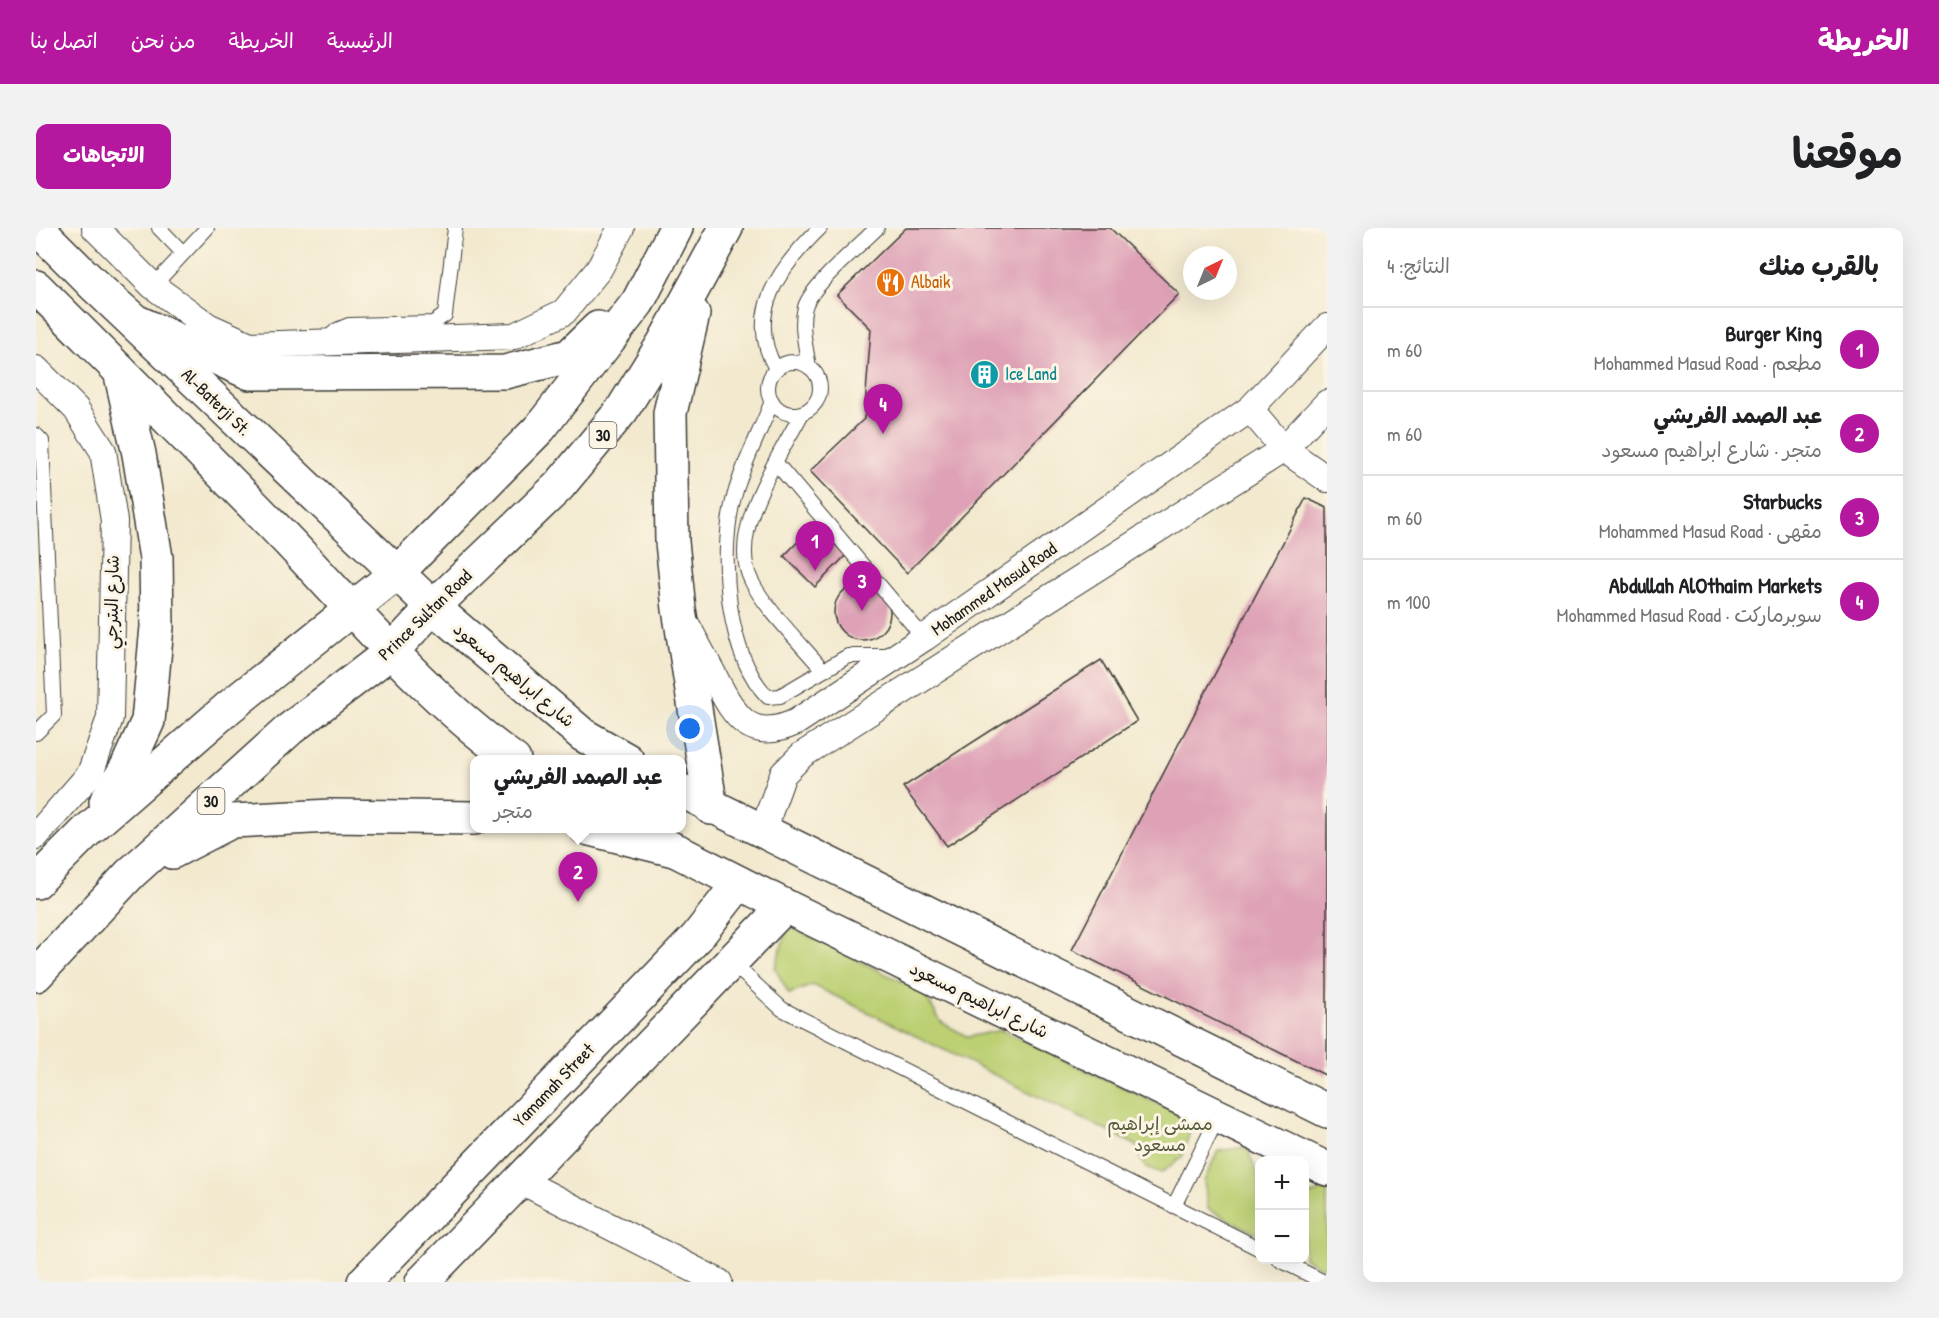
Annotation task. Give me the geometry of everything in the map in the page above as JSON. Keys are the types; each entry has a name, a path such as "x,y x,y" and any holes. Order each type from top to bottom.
{"main road":[{"name":"Al-Baterji St.","path":"37,228 94,285 398,572"},
{"path":"94,285 135,321 250,373 505,372 569,356 621,306 674,233"},
{"path":"36,882 87,831 228,708 398,572 540,428 638,302 674,233"},
{"path":"711,808 679,609 672,542 670,413 690,325 726,235"},
{"name":"Prince Sultan Road","path":"36,975 130,874 290,729 392,651 433,607 550,494 593,448 622,410 726,235"},
{"path":"36,287 217,467 392,651 473,730 508,755"},
{"path":"87,831 127,767 148,722 157,627 156,558 139,454 120,371"},
{"path":"398,572 433,607"},
{"name":"شارع ابراهيم مسعود","path":"433,607 583,735 620,755"},
{"path":"686,794 1327,1111"},
{"path":"130,874 232,821 331,816 470,818"},
{"path":"606,833 678,851"},
{"name":"شارع ابراهيم مسعود","path":"642,833 785,906 1327,1169"},
{"name":"Yamamah Street","path":"364,1282 697,937 739,883"},
{"path":"422,1282 785,906"}],"street":[{"path":"95,228 153,286 208,326 250,345 514,336 564,312 599,269 621,228"},
{"name":"Mohammed Masud Road","path":"679,609 731,710 746,724 763,730 780,729 796,722 924,638 1250,410 1327,327"},
{"name":"شارع البترجي","path":"36,369 76,409 103,451 114,521 110,717 90,774 36,836"},
{"name":"Mohammed Masud Road","path":"762,833 783,774 808,750 1284,449 1327,403"},
{"path":"1250,410 1284,449 1327,479"},
{"path":"521,1180 719,1282"}],"lane":[{"path":"159,228 183,253"},
{"path":"153,286 207,228"},
{"path":"323,342 343,327 433,323 441,319 445,310 455,228"},
{"path":"776,369 765,351 762,337 766,308 781,273 797,250 820,228"},
{"path":"809,367 803,331 805,306 815,289 877,228"},
{"path":"798,362 809,367 817,375 820,386 819,397 812,407 802,413 790,414 780,410 772,401 768,390 770,379 776,369 786,363 798,362"},
{"path":"772,401 733,502 729,521 728,575 735,639 756,685 768,697 780,696 848,656 897,656"},
{"path":"802,413 759,496 748,526 745,550 746,569 760,594 823,670"},
{"path":"36,435 42,441 54,715 36,733"},
{"path":"776,463 924,638"},
{"path":"730,962 782,1009 1255,1246"},
{"path":"1174,1206 1218,1117"},
{"path":"1288,1264 1324,1282"}],"green space":[{"name":"ممشى إبراهيم مسعود","path":"788,926 923,992 941,1022 968,1037 1001,1030 1177,1113 1190,1132 1182,1157 1161,1173 1144,1166 1136,1145 813,985 789,994 775,968"},
{"path":"1247,1147 1255,1170 1255,1233 1208,1209 1204,1181 1218,1151"},
{"path":"1327,1188 1327,1270 1309,1261 1309,1195"}],"building":[{"name":"Ice Land","path":"906,228 1110,228 1179,294 907,573 810,471 864,419 871,329 837,295"},
{"path":"1306,498 1327,508 1327,1076 1072,950"},
{"path":"814,525 846,555 815,587 784,556"},
{"path":"857,584 867,584 882,592 888,601 890,612 888,623 882,632 867,640 857,640 846,635 839,628 834,617 834,607 839,596 846,589"},
{"path":"1101,660 1137,721 947,846 903,787"}],"place":[{"name":"Albaik","path":"890,282"},
{"name":"Ice Land","path":"984,374"},
{"name":"Abdullah AlOthaim Markets","path":"883,434"},
{"name":"Burger King","path":"815,571"},
{"name":"Starbucks","path":"862,611"},
{"name":"عبد الصمد الفريشي","path":"578,902"}]}
